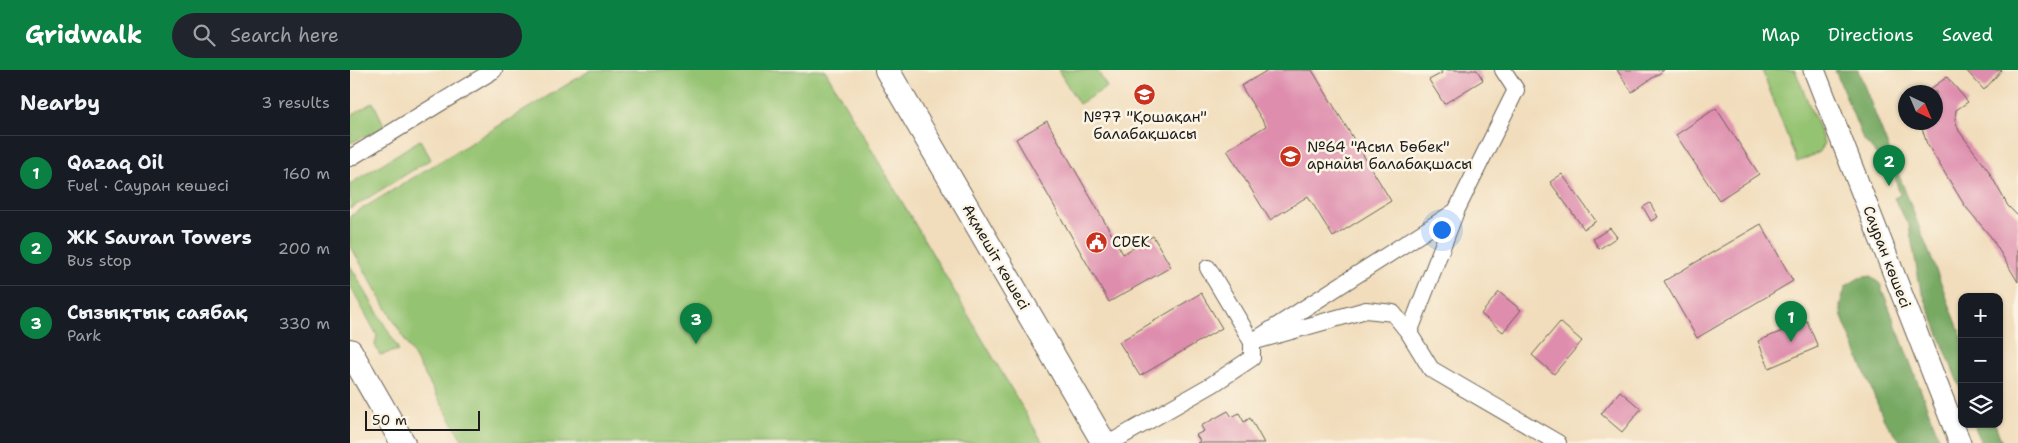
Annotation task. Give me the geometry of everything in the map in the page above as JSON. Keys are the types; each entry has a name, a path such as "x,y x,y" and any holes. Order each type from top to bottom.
{"main road":[{"name":"Ақмешіт көшесі","path":"888,70 1104,443"},
{"path":"350,351 403,443"}],"street":[{"path":"350,158 494,70"},
{"path":"1409,333 1456,211 1516,90 1504,70"},
{"name":"Сауран көшесі","path":"1814,70 1960,443"},
{"path":"1252,342 1456,211"},
{"path":"1110,443 1205,389 1252,358 1252,342 1208,268"},
{"path":"1252,342 1366,310 1393,313 1409,333 1431,369 1558,443"}],"green space":[{"path":"591,70 825,70 1043,443 464,443 350,245 350,216"},
{"path":"1058,70 1097,70 1107,87 1079,104"},
{"path":"1762,70 1795,70 1824,144 1818,153 1797,162"},
{"path":"1835,70 1858,70 1958,327 1958,383 1920,286 1909,226 1894,198 1900,195 1894,174 1863,139"},
{"path":"373,102 385,127 350,143 350,116"},
{"path":"420,140 431,159 350,209 350,184"},
{"path":"350,265 399,350 380,355 375,345 377,335 350,286"},
{"path":"1871,276 1880,284 1941,443 1902,443 1884,420 1842,317 1840,305 1846,286 1859,278"},
{"path":"1975,428 1996,428 2002,443 1981,443"}],"building":[{"path":"1268,70 1312,70 1391,201 1333,237 1308,196 1270,220 1227,150 1266,126 1241,86"},
{"path":"1440,70 1477,70 1483,80 1444,104 1429,80 1442,73"},
{"path":"1617,70 1664,70 1632,92"},
{"path":"1966,70 2002,70 1984,90"},
{"path":"1947,77 1968,102 1956,110 1955,120 1959,131 1988,170 2008,206 2018,216 2018,282 1991,237 1965,206 1927,144 1923,130 1943,130 1943,85 1936,85"},
{"path":"1716,108 1759,174 1719,200 1676,135"},
{"path":"1047,121 1123,254 1153,236 1171,267 1109,302 1016,139"},
{"path":"1562,174 1596,221 1584,229 1550,182"},
{"path":"1650,203 1658,217 1651,221 1643,207"},
{"path":"1761,224 1793,281 1697,338 1664,281"},
{"path":"1610,228 1617,237 1599,249 1593,239"},
{"path":"1499,292 1521,310 1503,332 1481,314"},
{"path":"1201,293 1222,328 1140,376 1119,342"},
{"path":"1807,321 1818,347 1769,368 1758,341"},
{"path":"1560,322 1582,341 1554,374 1532,355"},
{"path":"1620,391 1641,409 1622,432 1601,414"},
{"path":"1228,411 1232,417 1239,413 1244,422 1250,418 1264,443 1197,443 1200,441 1196,435 1204,431 1201,426"}],"place":[{"name":"№77 \"Қошақан\" балабақшасы","path":"1145,94"},
{"name":"№64 \"Асыл Бөбек\" арнайы балабақшасы","path":"1291,156"},
{"name":"ЖК Sauran Towers","path":"1889,186"},
{"name":"CDEK","path":"1096,242"},
{"name":"Qazaq Oil","path":"1791,342"},
{"name":"Сызықтық саябақ","path":"696,344"}]}
